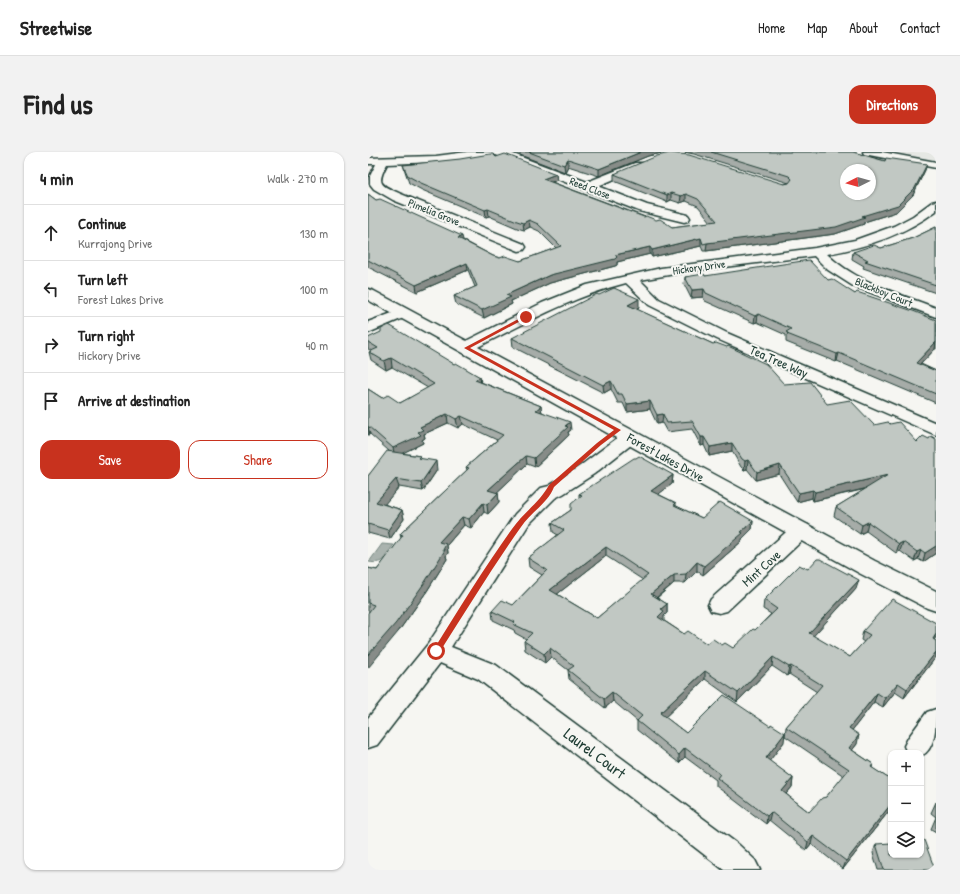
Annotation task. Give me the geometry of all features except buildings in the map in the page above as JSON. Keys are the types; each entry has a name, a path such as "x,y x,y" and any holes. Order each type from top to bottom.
{"main road":[{"name":"Forest Lakes Drive","path":"368,294 932,601"}],"street":[{"path":"368,161 383,162 436,159 494,152"},
{"name":"Reed Close","path":"498,152 643,208 684,218"},
{"path":"868,152 936,165"},
{"path":"586,187 647,161"},
{"name":"Pimelia Grove","path":"383,162 374,176 374,182 378,187 396,197 519,247"},
{"name":"Hickory Drive","path":"466,348 526,317 576,294 596,287 645,275 703,266 818,252 852,245 890,233 920,218 936,205"},
{"name":"Blackboy Court","path":"818,252 833,268 858,283 936,313"},
{"name":"Tea Tree Way","path":"630,279 654,302 722,336 936,430"},
{"path":"368,328 403,313"},
{"path":"368,737 436,651 522,519 548,494 587,470 624,434"},
{"name":"Mint Cove","path":"719,605 801,530"},
{"name":"Laurel Court","path":"436,651 487,672 729,855 745,870"},
{"path":"917,746 936,720"}],"shaded area":[{"path":"875,152 936,152 936,161 917,160"},
{"path":"382,544 394,545 384,559 374,563 369,562"}],"route":[{"path":"436,651 522,519 548,494 551,486 581,459 618,430 466,348 526,317"}]}
